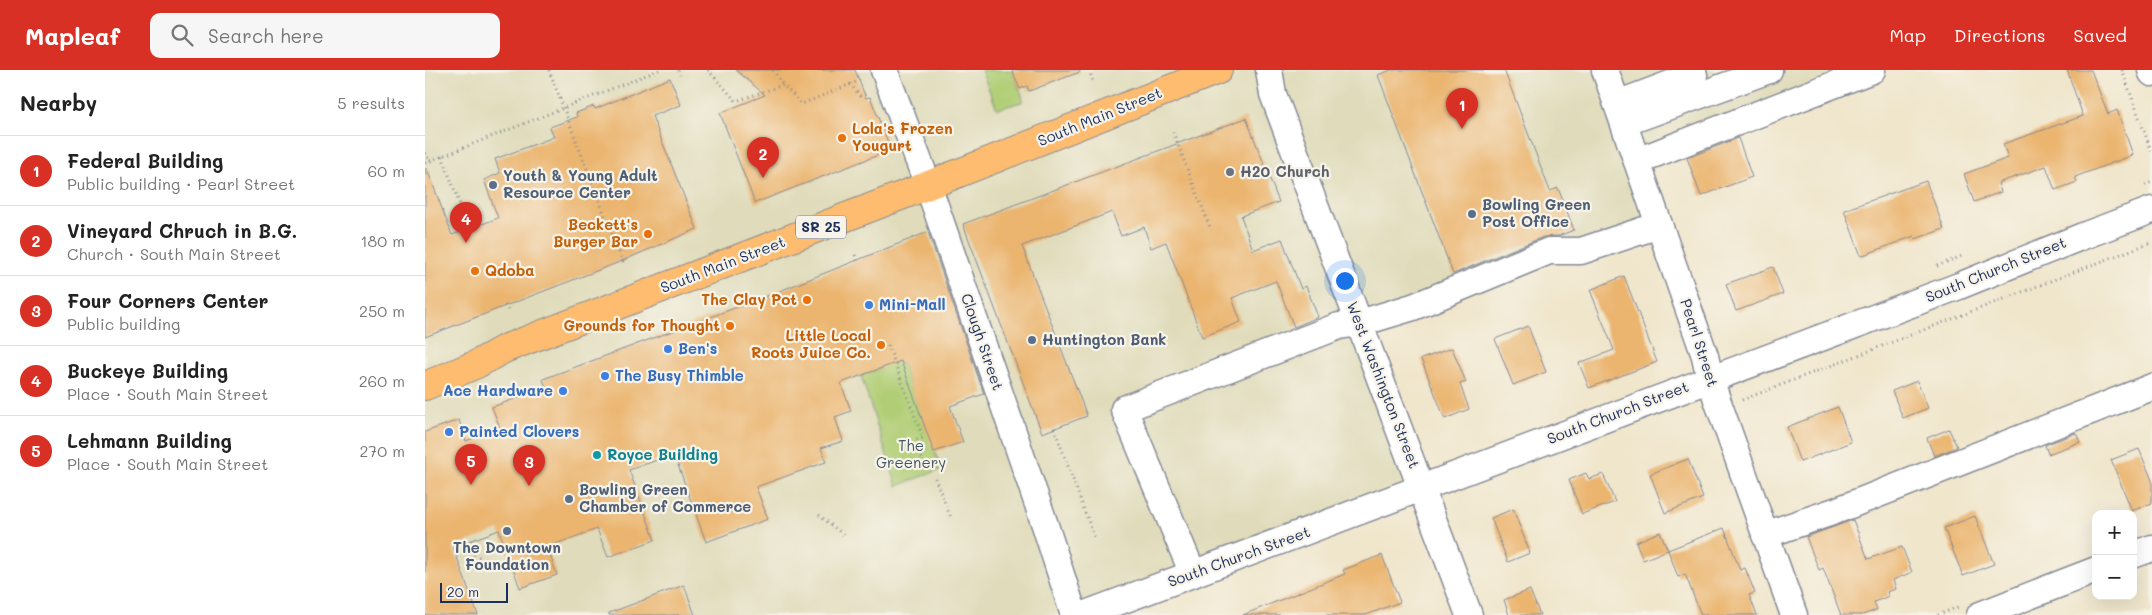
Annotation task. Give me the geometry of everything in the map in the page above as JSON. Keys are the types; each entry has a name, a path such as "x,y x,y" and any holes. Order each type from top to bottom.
{"main road":[{"name":"South Main Street","path":"425,386 477,364 504,349 928,185 1218,70"}],"street":[{"name":"West Washington Street","path":"1269,70 1273,94 1371,320 1422,488 1469,615"},
{"path":"1616,101 1742,70"},
{"path":"1616,101 1769,70"},
{"path":"1637,161 1872,70"},
{"path":"1616,101 1681,72"},
{"name":"Clough Street","path":"874,74 928,185 1074,615"},
{"name":"Pearl Street","path":"1616,101 1705,356 1710,379 1794,615"},
{"name":"South Church Street","path":"1083,615 1959,286 2152,210"},
{"path":"1193,574 1124,409 1339,326 1371,320 1413,307 1549,251 1581,251 1659,225"},
{"path":"1765,535 1861,501 2152,387"},
{"path":"2137,554 2152,548"},
{"path":"1980,615 2092,572"}],"path":[{"path":"549,70 624,265"},
{"path":"425,163 659,70"},
{"path":"678,70 680,75"},
{"path":"708,70 736,101 783,84"},
{"path":"773,70 802,104 874,74"},
{"path":"1089,70 1094,84"},
{"path":"2122,70 2152,153"},
{"path":"850,84 860,96 870,92"},
{"path":"1173,132 1211,230"},
{"path":"425,154 430,161"},
{"path":"443,156 469,229"},
{"path":"1735,402 2152,242"},
{"path":"855,255 857,261"},
{"path":"505,305 509,310"},
{"path":"888,346 923,438 916,440 923,462"},
{"path":"1053,428 1095,539"},
{"path":"935,478 951,518"},
{"path":"819,514 845,536"},
{"path":"464,552 480,557"}],"shaded area":[{"path":"425,70 1872,70 1637,161 1659,225 1360,323 1422,488 1083,615 425,615"}],"green space":[{"path":"981,70 1012,70 1022,95 1022,102 997,109"},
{"name":"The Greenery","path":"894,343 942,469 897,486 861,376 881,368"}],"building":[{"path":"736,70 855,70 866,98 870,97 891,150 755,203 720,113 765,95"},
{"path":"1012,70 1080,70 1080,72 1029,91 1027,86 1020,89"},
{"path":"1391,70 1504,70 1550,191 1558,188 1574,230 1558,236 1543,237 1453,274 1378,75"},
{"path":"2067,70 2091,70 2108,114 2117,110 2133,155 2075,177 2077,182 2055,190 2046,166 1998,183 2001,192 1974,202 1964,174 2008,158 2003,144 2083,116"},
{"path":"670,78 681,105 652,116 697,229 617,263 425,337 425,169 427,169 452,235 469,229 498,218 484,180 500,173 495,159 554,137 550,127 577,117 576,113 594,106 595,109"},
{"path":"1246,118 1279,202 1241,216 1253,250 1282,239 1301,289 1306,286 1318,317 1294,327 1276,281 1232,298 1241,322 1202,337 1166,242 1151,248 1144,227 1121,236 1112,212 1022,246 1087,416 1042,433 963,224"},
{"path":"1738,138 1752,177 1701,196 1687,158"},
{"path":"1926,181 1944,229 1915,239 1914,236 1861,256 1844,210"},
{"path":"928,232 984,394 950,406 963,442 934,452 901,361 841,383 851,411 835,417 843,441 821,448 826,462 756,487 768,519 706,542 674,454 629,470 655,540 608,557 597,529 547,547 557,575 520,588 499,530 453,547 478,615 425,615 425,432 459,420 466,441 500,428 492,407 546,388 543,379 767,296"},
{"path":"1773,267 1783,294 1736,311 1726,284"},
{"path":"1624,276 1657,362 1589,388 1579,363 1614,350 1590,290"},
{"path":"1528,326 1546,372 1513,385 1495,339"},
{"path":"1452,348 1466,382 1460,384 1469,409 1445,419 1421,359"},
{"path":"1917,381 1928,408 1903,418 1892,391"},
{"path":"1838,407 1851,442 1800,462 1787,427"},
{"path":"1949,429 1957,447 1934,456 1927,438"},
{"path":"2076,433 2080,442 2048,454 2045,445"},
{"path":"2139,449 2152,480 2152,503 2132,510 2111,460"},
{"path":"1688,459 1703,498 1665,513 1650,474"},
{"path":"1586,473 1589,479 1603,474 1615,502 1582,514 1569,480"},
{"path":"1513,509 1530,553 1508,562 1491,518"},
{"path":"1975,516 1994,564 1963,576 1944,528"},
{"path":"1853,520 1868,559 1902,547 1912,572 1893,580 1896,589 1887,592 1889,596 1874,602 1877,610 1862,615 1841,615 1823,568 1819,570 1806,537"},
{"path":"1724,528 1740,570 1745,568 1755,593 1749,595 1757,615 1701,615 1685,574 1678,577 1668,550"},
{"path":"1660,532 1668,550 1643,560 1636,542"},
{"path":"1382,555 1400,602 1366,615 1243,615 1345,574 1343,570"},
{"path":"684,585 695,615 609,615 609,613"},
{"path":"1530,590 1540,615 1509,615 1504,600"}],"place":[{"name":"Federal Building","path":"1462,129"},
{"name":"Lola's Frozen Yougurt","path":"842,138"},
{"name":"H20 Church","path":"1230,172"},
{"name":"Vineyard Chruch in B.G.","path":"763,178"},
{"name":"Youth & Young Adult Resource Center","path":"493,185"},
{"name":"Bowling Green Post Office","path":"1472,214"},
{"name":"Beckett's Burger Bar","path":"648,234"},
{"name":"Buckeye Building","path":"466,243"},
{"name":"Qdoba","path":"475,271"},
{"name":"The Clay Pot","path":"807,300"},
{"name":"Mini-Mall","path":"869,305"},
{"name":"Grounds for Thought","path":"730,326"},
{"name":"Huntington Bank","path":"1032,340"},
{"name":"Little Local Roots Juice Co.","path":"881,345"},
{"name":"Ben's","path":"668,349"},
{"name":"The Busy Thimble","path":"605,376"},
{"name":"Ace Hardware","path":"563,391"},
{"name":"Painted Clovers","path":"449,432"},
{"name":"Royce Building","path":"597,455"},
{"name":"Lehmann Building","path":"471,485"},
{"name":"Four Corners Center","path":"529,486"},
{"name":"Bowling Green Chamber of Commerce","path":"569,499"},
{"name":"The Downtown Foundation","path":"507,531"}]}
